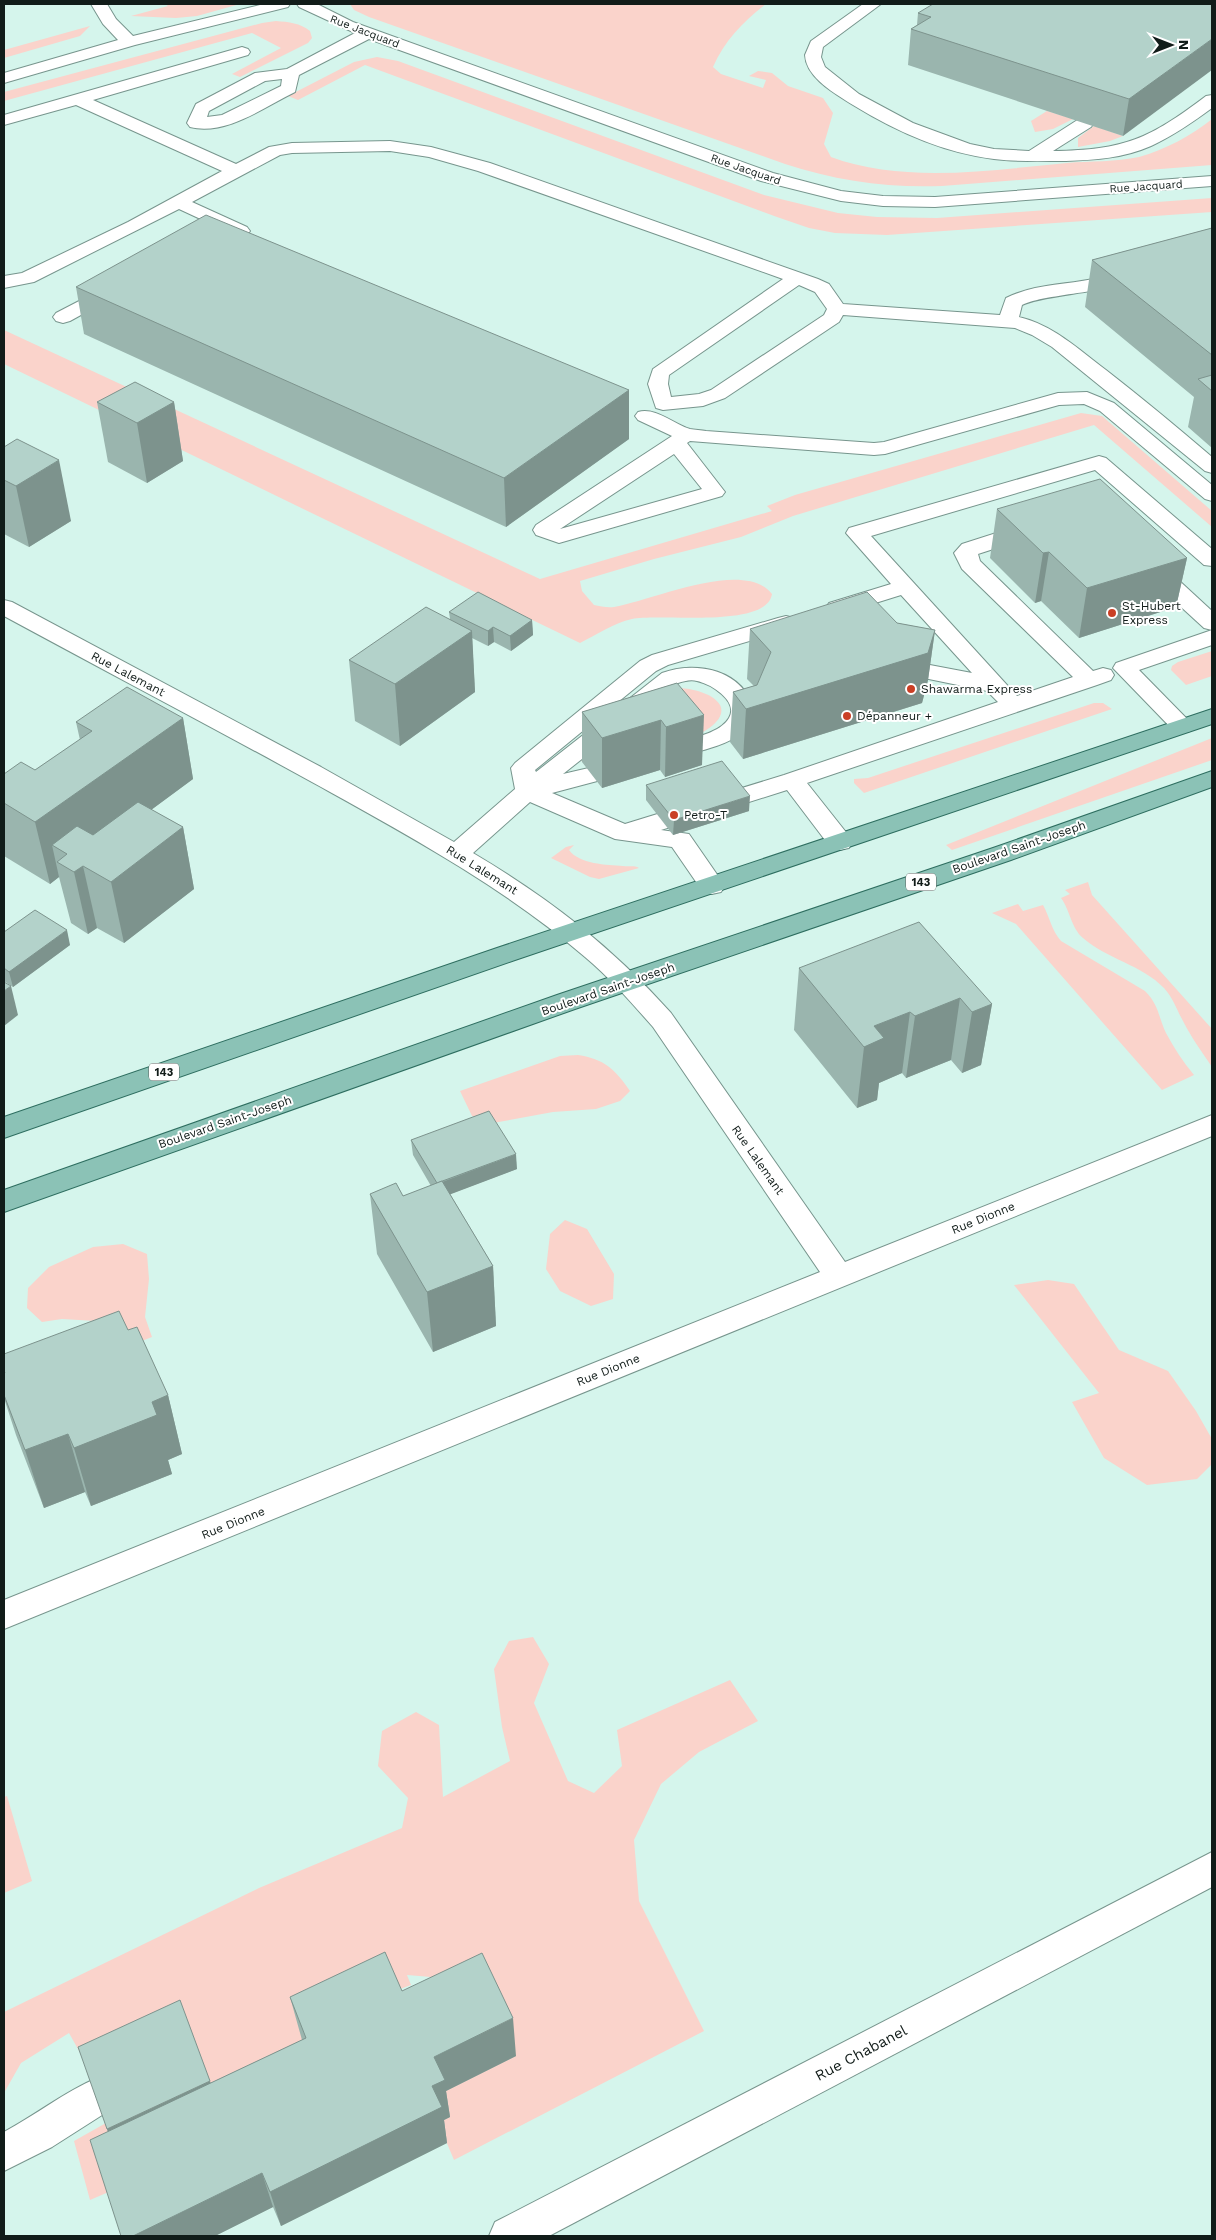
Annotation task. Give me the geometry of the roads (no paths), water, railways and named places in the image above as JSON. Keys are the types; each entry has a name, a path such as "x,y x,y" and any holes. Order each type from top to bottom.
{"main road":[{"name":"143","path":"4,1128 572,931 712,886 1212,716"},
{"name":"Boulevard Saint-Joseph","path":"4,1200 628,981 1002,854 1212,779"}],"street":[{"path":"99,4 109,21 129,42"},
{"path":"4,78 129,42 282,4"},
{"name":"Rue Jacquard","path":"306,4 331,18 368,32 767,177 841,196 883,201 936,202 1212,181"},
{"path":"873,4 817,44 813,51 814,62 820,73 869,108 920,132 961,147 987,153 1033,156 1093,155 1126,150 1176,128 1212,100"},
{"path":"166,138 196,123 202,108 260,77 290,73 368,32"},
{"path":"4,120 242,52"},
{"path":"78,99 236,171"},
{"path":"1033,156 1085,123"},
{"path":"4,282 27,278 134,226 267,154 292,148 390,146 431,152 484,167 797,278 822,288 837,309"},
{"path":"178,202 256,238"},
{"path":"211,235 229,225"},
{"path":"1008,321 1013,302 1020,298 1057,289 1087,286 1140,272"},
{"path":"663,404 658,384 660,373 797,278"},
{"path":"63,317 124,283"},
{"path":"837,309 1008,321 1031,325 1045,332 1152,416 1212,467"},
{"path":"837,309 832,318 718,394 703,400 663,404 636,412 680,438 715,492 559,537 544,530 680,438 854,448 885,448 1058,399 1087,398 1107,407 1212,495"},
{"path":"1013,705 857,533 1099,462 1212,560"},
{"path":"1118,502 1138,496"},
{"path":"1044,525 970,549 965,553 966,558 1089,680"},
{"path":"1136,553 1212,623"},
{"path":"527,791 523,768 648,666 660,660 905,587"},
{"path":"841,606 859,626"},
{"name":"Rue Lalemant","path":"4,607 282,756 457,853 488,872 572,931 628,981 662,1020 838,1276"},
{"path":"624,833 792,780 1212,637"},
{"path":"877,646 895,666 994,685"},
{"path":"1124,668 1182,726"},
{"path":"457,853 527,791 670,678 684,673 698,674 717,680 732,690 742,703 742,714 735,727 722,736 688,748"},
{"path":"527,791 592,775"},
{"path":"792,780 840,842"},
{"path":"527,791 624,833 680,840 712,886"},
{"name":"Rue Dionne","path":"4,1615 1212,1125"},
{"name":"Rue Chabanel","path":"509,2236 1212,1869"},
{"path":"4,2152 39,2134 97,2097"}],"place":[{"name":"St-Hubert Express","path":"1112,613"},
{"name":"Shawarma Express","path":"911,689"},
{"name":"Dépanneur +","path":"847,716"},
{"name":"Petro-T","path":"674,815"}]}
